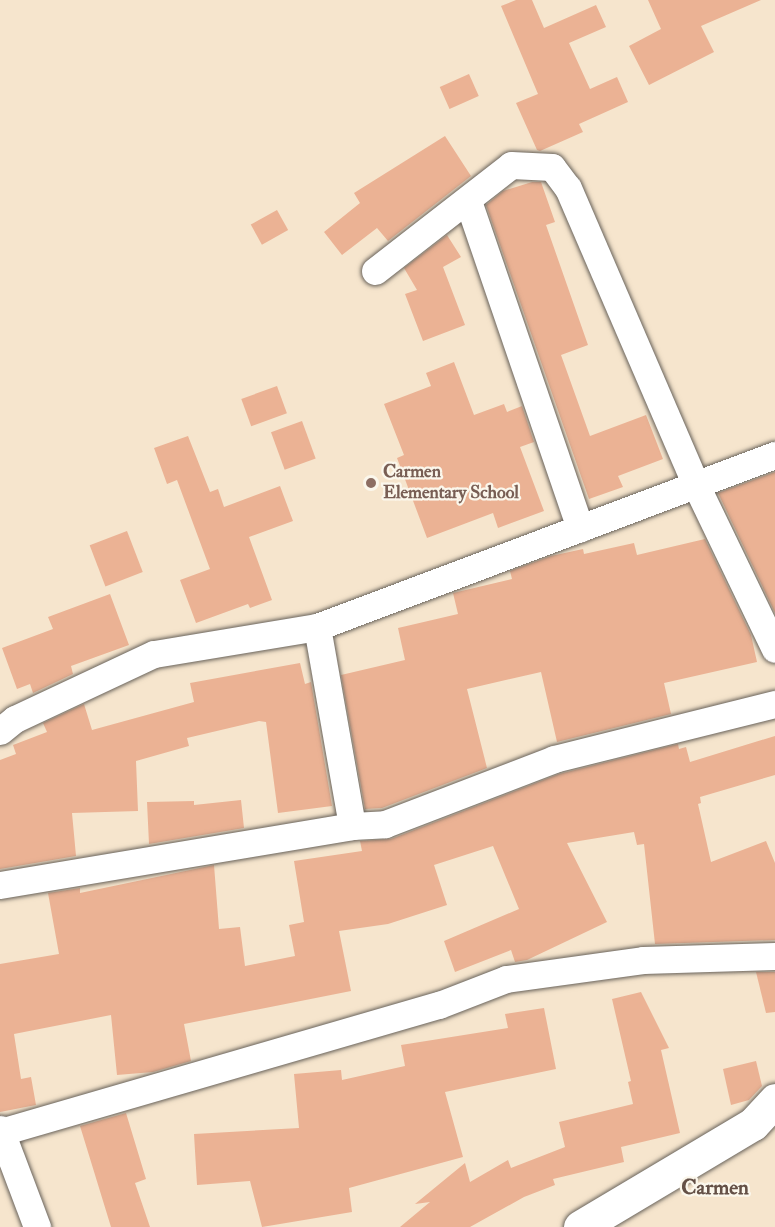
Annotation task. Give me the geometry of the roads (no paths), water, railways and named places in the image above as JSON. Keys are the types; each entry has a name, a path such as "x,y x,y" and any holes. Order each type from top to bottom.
{"street":[{"path":"375,272 468,201 510,165 552,167 568,188 695,483 775,649"},
{"path":"468,201 580,528"},
{"path":"0,730 15,719 154,654 317,627 695,483 775,455"},
{"path":"317,627 352,826"},
{"path":"0,885 352,826 385,824 554,759 775,704"},
{"path":"37,1227 1,1131 439,1005 506,979 643,960 775,956"},
{"path":"580,1227 753,1124 775,1100"}],"place":[{"name":"Carmen Elementary School","path":"371,483"}],"district":[{"name":"Carmen","path":"715,1188"}]}
